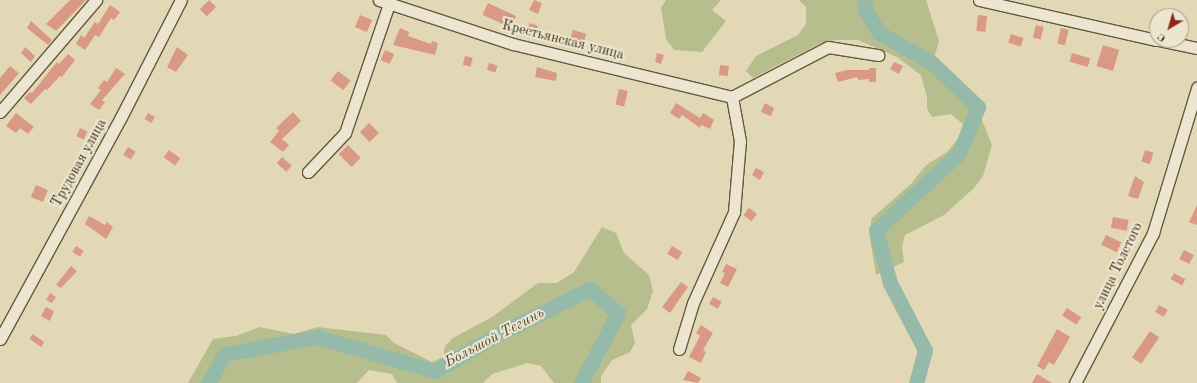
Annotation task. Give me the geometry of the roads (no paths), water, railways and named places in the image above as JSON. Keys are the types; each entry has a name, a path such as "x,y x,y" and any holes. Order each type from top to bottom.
{"street":[{"path":"0,112 96,0"},
{"name":"Трудовая улица","path":"0,339 118,124 181,0"},
{"path":"979,0 1149,38"},
{"name":"Крестьянская улица","path":"308,172 344,133 384,2 513,44 732,97"},
{"path":"679,349 693,303 734,212 740,141 732,97 828,47 878,55"},
{"name":"улица Толстого","path":"1075,383 1153,233 1197,88"}],"waterway":[{"name":"Большой Тегинь","path":"864,0 866,12 879,33 932,63 978,107 959,153 876,230 890,283 925,350 916,383"},
{"name":"Большой Тегинь","path":"208,383 225,354 317,337 435,371 500,333 590,289 618,313 581,383"}]}
